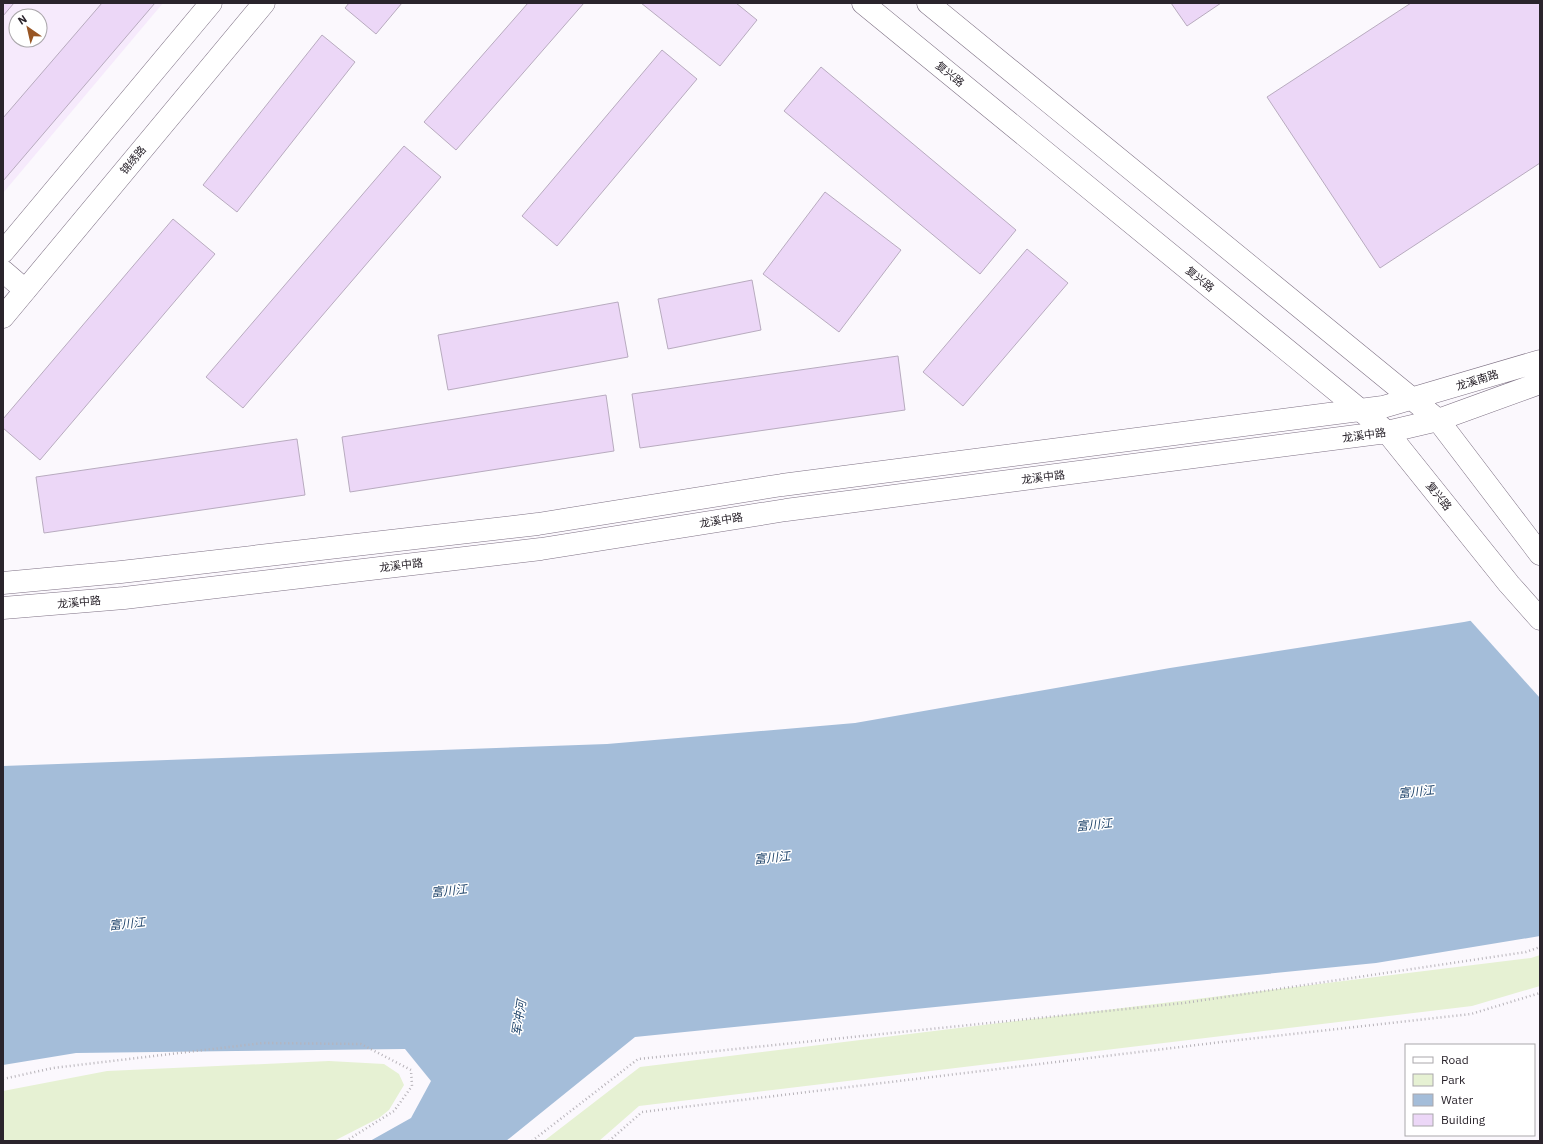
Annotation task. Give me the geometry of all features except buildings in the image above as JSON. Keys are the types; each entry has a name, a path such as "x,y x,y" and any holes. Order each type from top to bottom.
{"main road":[{"path":"3,252 211,3"},
{"name":"锦绣路","path":"3,318 264,3"},
{"name":"复兴路","path":"863,3 1387,432 1508,584 1540,619"},
{"path":"928,3 1438,420 1540,554"},
{"path":"3,271 25,290"},
{"name":"龙溪南路","path":"1414,400 1540,361"},
{"name":"龙溪南路","path":"1438,420 1540,383"},
{"path":"3,583 122,572 538,524 790,484 1360,410 1414,400"},
{"name":"龙溪中路","path":"3,608 124,598 541,549 786,510 1387,432 1438,420"}],"path":[{"path":"532,1141 638,1059 1184,1003 1526,952 1540,947"},
{"path":"609,1141 642,1112 1214,1043 1471,1014 1540,992"},
{"path":"3,1079 52,1068 263,1043 361,1044 411,1070 412,1086 394,1111 346,1141"}],"shaded area":[{"path":"3,3 163,3 3,193"}],"green space":[{"path":"1540,955 1540,986 1472,1006 639,1106 599,1141 544,1141 640,1067 1531,958"},
{"path":"329,1061 384,1064 399,1074 404,1085 389,1110 379,1118 334,1141 3,1141 3,1091 107,1071"}],"water":[{"path":"1540,607 1540,936 1376,963 635,1037 506,1141 370,1141 411,1118 431,1081 405,1049 76,1053 3,1065 3,766 607,744 855,723 1170,668 1464,622"}],"pier":[{"path":"1540,605 1540,698 1469,619"}],"water label":[{"name":"富川江","path":"1416,792"},
{"name":"富川江","path":"1094,825"},
{"name":"富川江","path":"772,858"},
{"name":"富川江","path":"449,891"},
{"name":"富川江","path":"127,924"},
{"name":"军冲河","path":"519,1018"}]}
